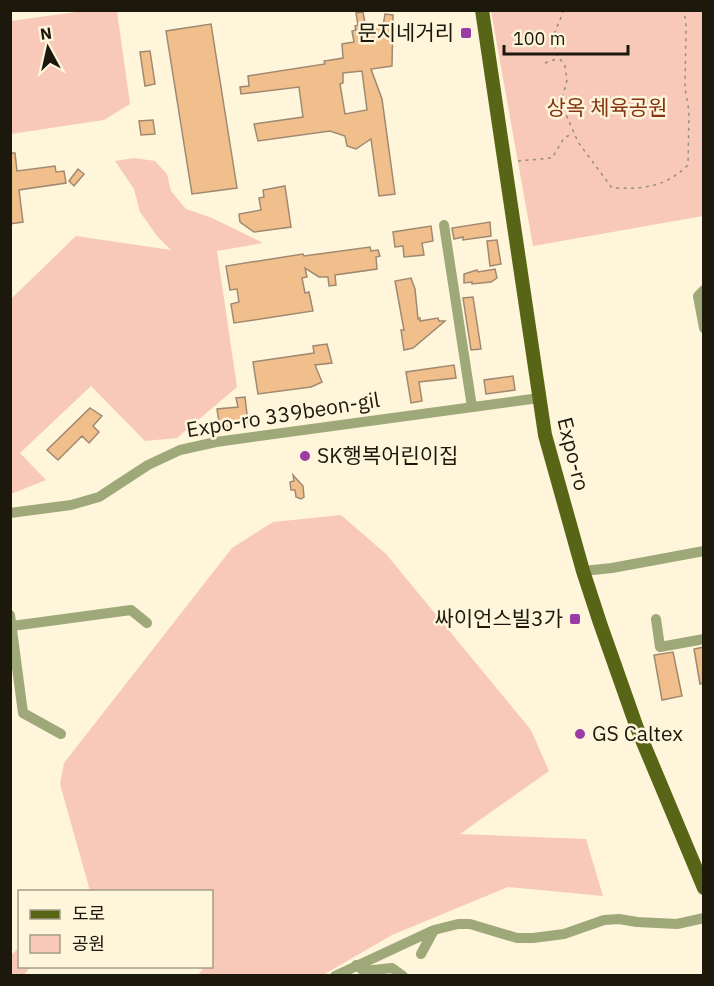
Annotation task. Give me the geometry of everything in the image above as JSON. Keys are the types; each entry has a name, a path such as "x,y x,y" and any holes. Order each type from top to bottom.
{"main road":[{"name":"Expo-ro","path":"482,10 545,435 583,571 637,728 704,888"}],"street":[{"path":"444,225 472,407"},
{"path":"704,290 698,296 704,328"},
{"name":"Expo-ro 339beon-gil","path":"10,513 71,505 99,496 148,465 180,450 216,442 539,398"},
{"path":"583,571 704,551"},
{"path":"61,734 23,713 11,621 131,610 147,623"},
{"path":"656,619 660,646 704,639"},
{"path":"335,975 434,930 458,924 470,924 517,938 533,938 564,934 604,920 619,919 676,924 704,918"},
{"path":"421,954 434,930"},
{"path":"356,965 364,971 392,968 403,975"}],"path":[{"path":"564,10 554,34 556,52 566,66 567,80 561,103 578,142 612,188 634,189 658,185 677,177 688,165 689,111 685,89 686,24 684,10"},
{"path":"545,63 560,57"},
{"path":"518,161 552,158 554,151 564,138 574,133"}],"green space":[{"path":"83,11 117,11 130,104 104,120 11,134 11,21"},
{"name":"상옥 체육공원","path":"491,11 703,11 703,216 533,246"},
{"path":"134,158 155,161 167,174 171,191 186,209 212,218 263,243 217,251 237,387 177,438 145,441 91,386 20,453 46,480 11,494 11,299 76,236 171,250 157,236 140,212 134,189 115,161"},
{"path":"341,515 386,554 531,730 549,771 460,834 586,839 603,896 508,887 392,935 323,975 198,975 203,968 213,968 213,890 90,890 60,784 64,763 232,548 273,522"},
{"path":"18,949 18,968 29,968 24,975 11,975 11,955"}],"building":[{"path":"363,12 366,29 383,26 385,14 393,15 392,66 371,69 382,99 395,194 379,196 371,139 356,149 347,146 345,136 330,131 258,141 254,124 303,117 299,87 241,94 240,87 249,86 248,76 325,64 324,61 343,58 342,44 354,42 352,31 356,30 355,26 358,25 356,13","holes":["362,71 367,110 345,114 340,84 343,83 343,73"]},
{"path":"211,24 237,188 192,194 166,31"},
{"path":"150,51 155,84 145,86 140,52"},
{"path":"153,120 155,134 141,135 139,121"},
{"path":"10,153 15,153 17,171 55,166 56,172 64,171 66,183 19,190 23,222 10,224"},
{"path":"78,169 84,174 74,186 69,181"},
{"path":"285,186 291,227 254,232 240,222 239,214 261,210 259,198 264,197 263,190"},
{"path":"490,222 491,236 454,239 452,228"},
{"path":"431,226 433,241 422,243 424,255 404,257 403,246 395,247 393,232"},
{"path":"497,240 501,264 490,266 487,241"},
{"path":"370,247 371,251 378,250 380,256 376,257 377,269 335,275 336,285 329,286 328,277 319,277 305,268 307,277 302,278 305,293 309,292 313,311 234,323 231,304 239,302 237,289 230,290 226,266 303,254 304,256"},
{"path":"495,269 497,278 491,282 464,283 464,274 477,270 478,272"},
{"path":"411,278 415,289 418,319 420,318 420,321 438,318 439,321 445,321 413,348 404,350 401,330 404,330 395,281"},
{"path":"473,297 481,349 471,350 463,298"},
{"path":"327,344 332,363 315,365 322,382 311,387 258,394 253,362 314,353 313,346"},
{"path":"454,365 456,378 419,382 422,401 411,403 406,372"},
{"path":"513,376 515,390 486,394 484,380"},
{"path":"245,397 248,423 220,428 217,409 238,407 236,398"},
{"path":"90,408 102,416 93,426 99,432 89,443 82,436 58,460 47,450"},
{"path":"293,475 303,486 304,497 301,499 296,497 295,490 291,490 290,482 294,481"},
{"path":"704,647 704,683 700,684 694,649"},
{"path":"673,652 682,696 662,700 654,655"}],"place":[{"name":"문지네거리","path":"466,33"},
{"name":"SK행복어린이집","path":"305,456"},
{"name":"싸이언스빌3가","path":"575,619"},
{"name":"GS Caltex","path":"580,734"}]}
